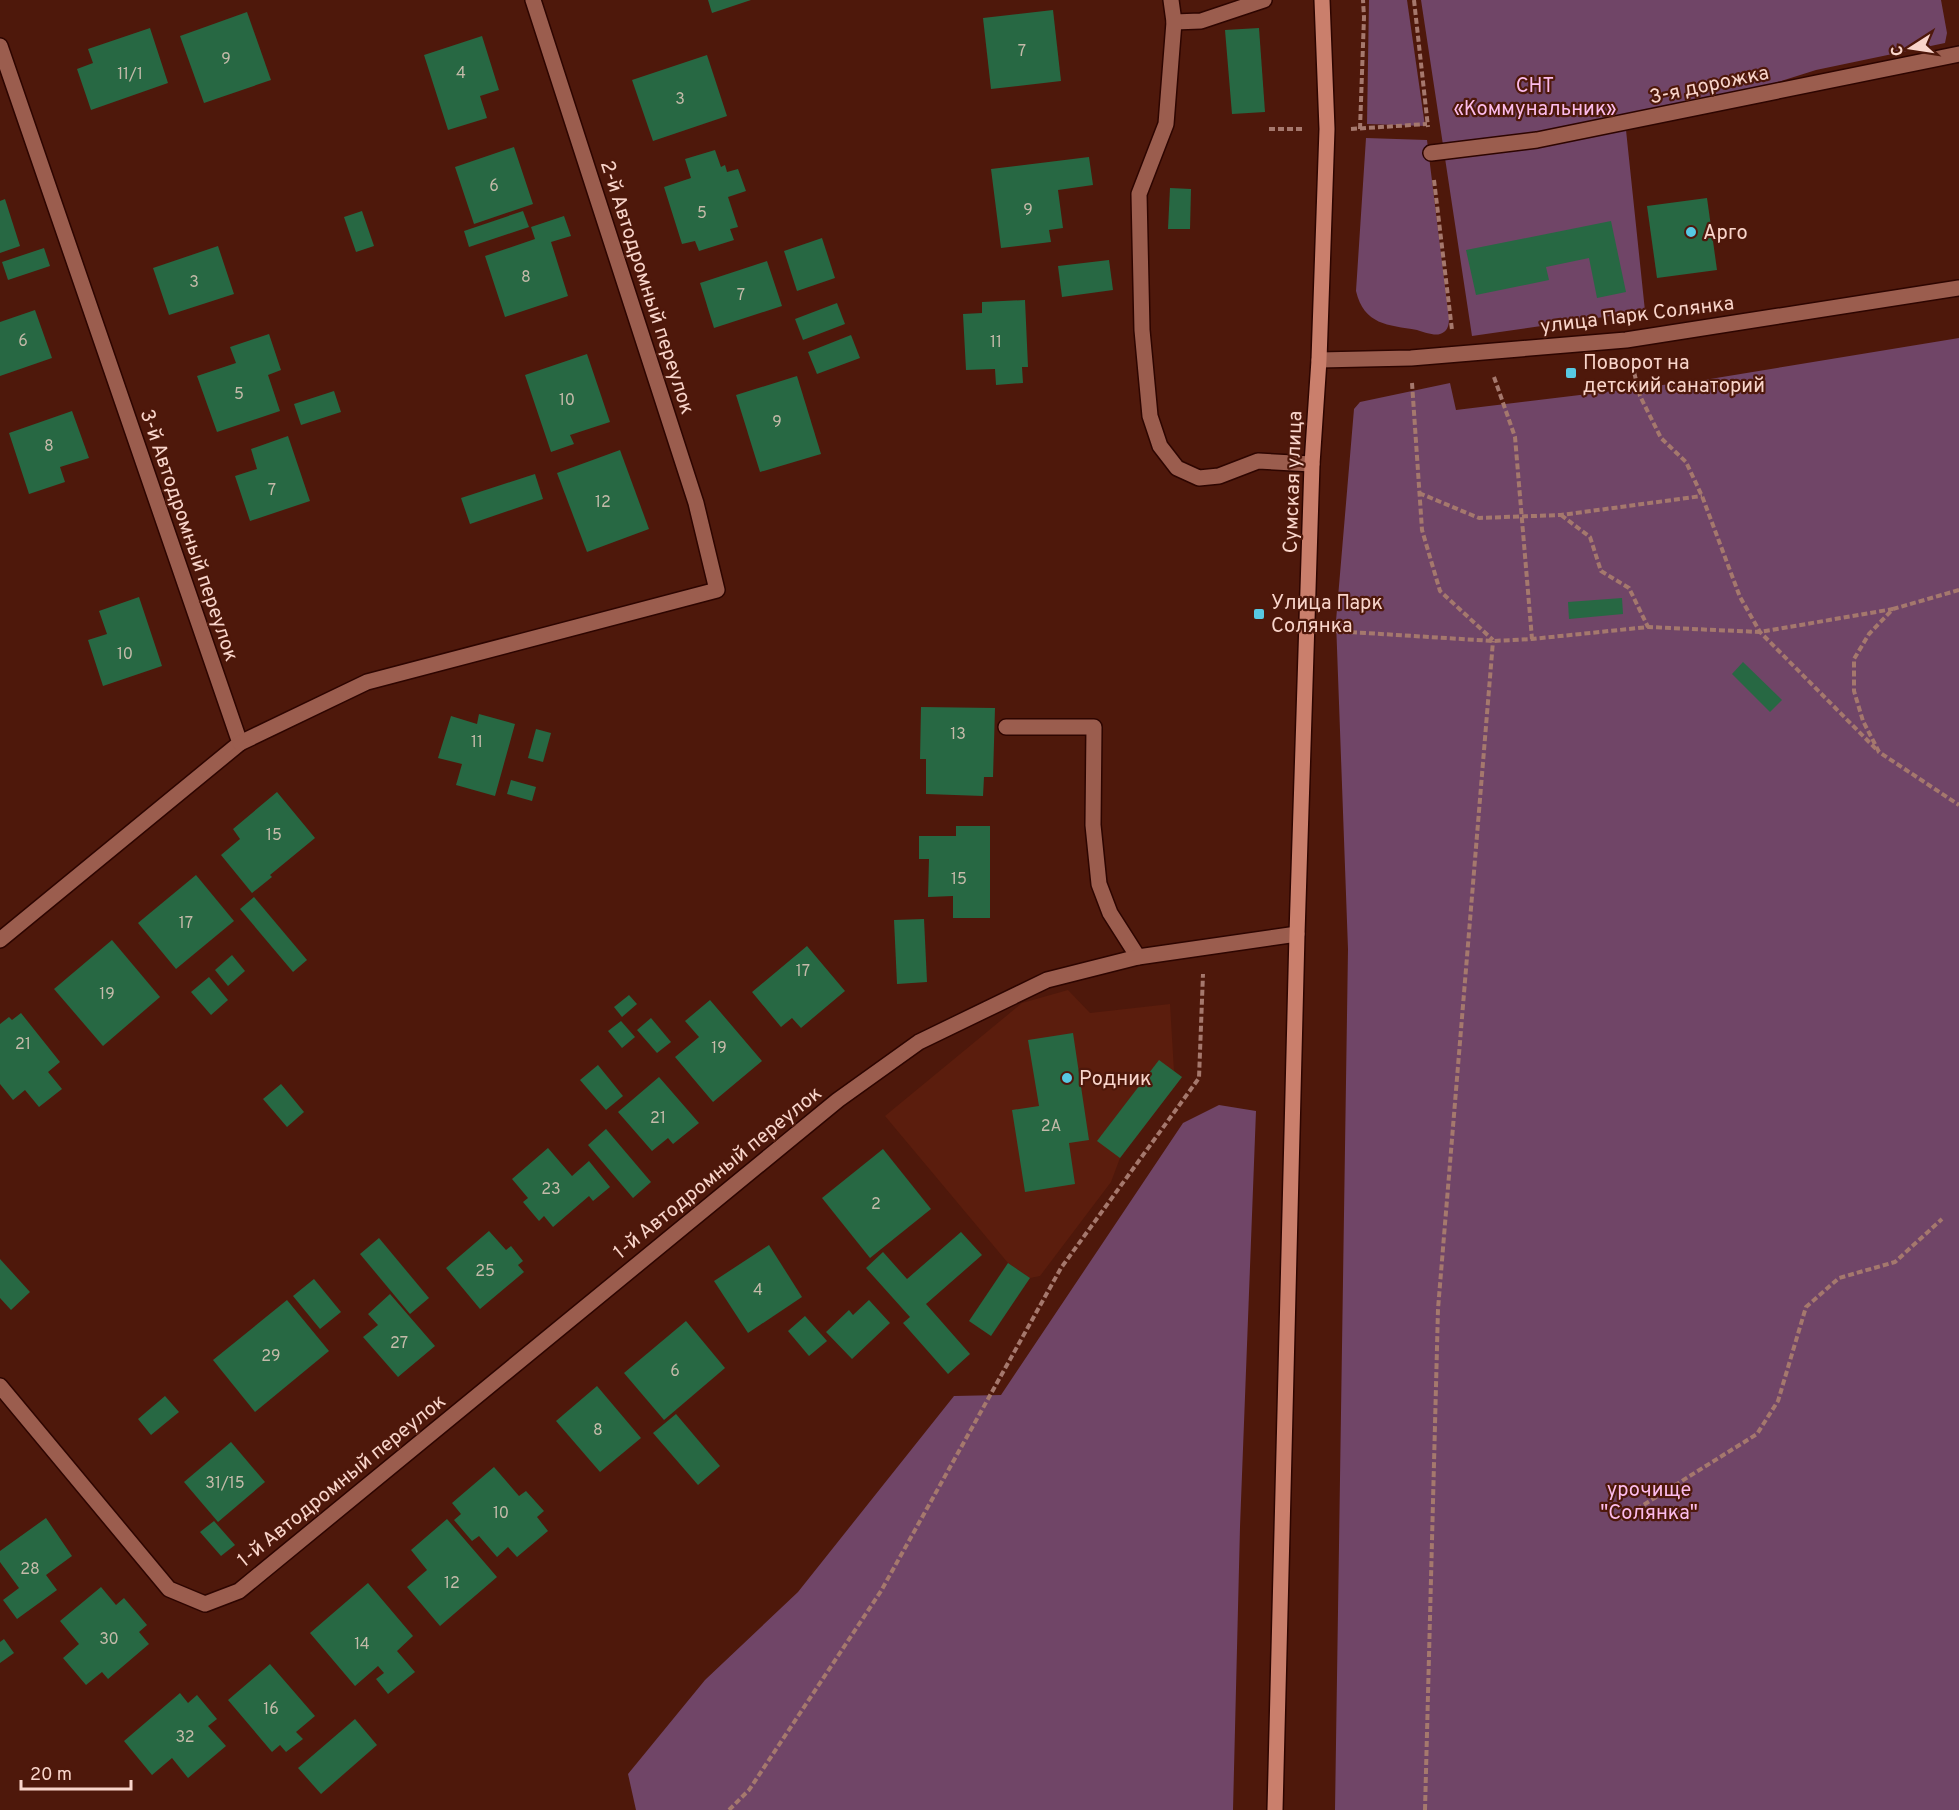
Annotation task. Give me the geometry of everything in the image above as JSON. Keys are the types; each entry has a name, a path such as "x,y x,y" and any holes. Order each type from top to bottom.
{"main road":[{"name":"Сумская улица","path":"1275,1810 1312,464 1327,129 1322,0"}],"street":[{"name":"2-й Автодромный переулок","path":"240,743 367,682 717,590 696,503 533,0"},
{"path":"1171,0 1174,22 1166,124 1139,194 1142,330 1150,416 1160,446 1177,468 1199,478 1219,476 1258,460 1312,464"},
{"path":"1174,22 1201,21 1264,0"},
{"name":"3-й Автодромный переулок","path":"0,46 240,743"},
{"name":"3-я дорожка","path":"1431,153 1537,140 1959,54"},
{"name":"улица Парк Солянка","path":"1318,360 1411,358 1626,340 1959,288"},
{"path":"1006,727 1094,727 1094,825 1099,884 1110,913 1138,957"},
{"path":"0,940 240,743"},
{"name":"1-й Автодромный переулок","path":"0,1386 169,1589 205,1604 238,1592 838,1100 919,1042 1047,980 1138,957 1298,934"}],"path":[{"path":"1360,129 1363,0"},
{"path":"1626,340 1640,396 1661,438 1686,462 1702,496 1740,597 1760,632 1879,752 1959,806"},
{"path":"1485,352 1515,437 1532,639"},
{"path":"1411,358 1422,530 1440,591 1493,640"},
{"path":"1419,493 1479,518 1561,515 1702,496"},
{"path":"1561,515 1590,537 1601,571 1629,588 1648,627"},
{"path":"1308,629 1493,640 1532,639 1648,627 1760,632 1893,609 1959,590"},
{"path":"1879,752 1863,720 1854,691 1854,659 1869,634 1893,609"},
{"path":"1425,1810 1438,1309 1493,640"},
{"path":"729,1810 749,1790 880,1591 1061,1269 1199,1078 1204,947"},
{"path":"1621,1519 1757,1434 1778,1401 1806,1307 1839,1278 1895,1262 1942,1219"}],"shaded area":[{"path":"1068,990 1090,1013 1170,1004 1174,1071 1182,1077 1120,1158 1111,1182 1040,1276 1030,1278 1008,1263 885,1116 1022,1003"}],"green space":[{"path":"1369,0 1407,0 1425,126 1367,124"},
{"name":"СНТ «Коммунальник»","path":"1421,0 1941,0 1947,33 1945,43 1816,70 1626,130 1645,311 1472,336"},
{"path":"1366,138 1427,140 1449,319 1447,328 1440,334 1379,321 1365,311 1360,302 1356,291"},
{"name":"урочище \"Солянка\"","path":"1959,338 1959,1810 1335,1810 1348,949 1336,621 1354,409 1360,402 1450,383 1456,410 1704,380"},
{"path":"1219,1105 1256,1111 1240,1527 1233,1810 636,1810 628,1774 705,1680 798,1592 954,1396 1001,1395 1183,1123"}],"building":[{"path":"708,0 751,0 712,13"},
{"path":"1053,10 1061,81 991,89 983,18"},
{"path":"247,12 271,80 204,103 180,36"},
{"path":"150,28 168,83 91,110 77,69 93,63 88,49"},
{"path":"1259,28 1265,112 1232,114 1225,30"},
{"path":"482,36 499,90 480,96 487,118 448,130 424,55"},
{"path":"707,55 727,116 653,141 632,80"},
{"path":"514,147 533,204 474,224 455,167"},
{"path":"715,150 721,167 725,165 727,172 738,169 746,191 728,197 738,227 730,229 734,240 699,251 695,241 682,244 664,187 691,178 685,159"},
{"path":"1089,157 1093,185 1058,190 1063,228 1049,230 1051,242 1001,248 991,169"},
{"path":"1170,188 1191,189 1190,229 1168,229"},
{"path":"1707,198 1717,270 1657,278 1647,206"},
{"path":"5,199 20,246 0,253 0,201"},
{"path":"362,211 374,246 356,252 344,217"},
{"path":"523,211 529,227 469,247 464,231"},
{"path":"564,216 571,236 551,242 568,296 505,317 485,256 535,239 531,227"},
{"path":"1611,221 1626,292 1597,298 1589,258 1546,267 1549,280 1476,295 1466,250"},
{"path":"822,238 835,278 797,291 784,251"},
{"path":"218,246 234,294 169,315 153,268"},
{"path":"44,248 50,266 8,280 2,262"},
{"path":"1109,260 1113,290 1062,297 1058,266"},
{"path":"767,261 782,306 714,328 700,283"},
{"path":"1025,300 1028,367 1022,367 1023,383 996,385 995,369 966,370 963,314 982,313 982,302"},
{"path":"837,303 845,324 803,340 795,319"},
{"path":"35,310 52,358 0,376 0,322"},
{"path":"269,334 281,370 268,375 280,411 217,432 197,376 236,363 230,347"},
{"path":"851,335 860,358 817,374 808,352"},
{"path":"587,354 610,422 570,435 574,444 551,452 525,375"},
{"path":"797,376 821,454 760,472 736,395"},
{"path":"334,391 341,412 301,425 294,404"},
{"path":"72,411 89,458 60,467 65,482 29,494 9,433"},
{"path":"288,436 310,501 250,521 235,476 257,469 251,449"},
{"path":"620,450 649,529 587,552 557,473"},
{"path":"535,474 543,499 470,524 461,498"},
{"path":"139,597 162,666 103,686 88,640 107,634 99,611"},
{"path":"1622,598 1623,614 1569,619 1568,602"},
{"path":"1743,662 1782,700 1770,712 1732,674"},
{"path":"921,707 995,708 993,777 984,777 983,796 926,794 926,759 920,759"},
{"path":"479,714 515,724 495,796 456,785 462,764 438,758 451,716 477,724"},
{"path":"536,729 551,733 543,762 528,758"},
{"path":"511,780 536,787 532,801 507,794"},
{"path":"277,792 315,838 252,893 221,855 240,839 233,829"},
{"path":"956,826 990,826 990,918 953,918 953,896 928,897 929,859 919,859 919,836 956,836"},
{"path":"196,875 234,921 176,969 138,923"},
{"path":"254,897 307,960 293,972 240,909"},
{"path":"924,919 927,982 897,984 894,920"},
{"path":"112,940 160,997 103,1046 54,989"},
{"path":"807,946 845,991 801,1028 792,1018 781,1027 752,992"},
{"path":"232,955 245,971 228,986 215,970"},
{"path":"209,977 228,1000 211,1015 191,992"},
{"path":"629,995 637,1004 622,1017 614,1007"},
{"path":"710,1000 762,1061 713,1102 675,1057 699,1037 685,1021"},
{"path":"21,1013 60,1062 48,1072 62,1089 39,1107 25,1090 13,1100 0,1084 0,1024 9,1017 12,1020"},
{"path":"651,1018 671,1042 657,1053 637,1030"},
{"path":"621,1021 635,1037 622,1048 608,1031"},
{"path":"1073,1033 1089,1140 1069,1143 1075,1184 1025,1192 1012,1110 1039,1106 1028,1040"},
{"path":"1159,1060 1182,1077 1120,1158 1097,1141"},
{"path":"598,1065 623,1096 606,1110 580,1080"},
{"path":"659,1077 699,1123 673,1144 668,1138 652,1151 618,1112"},
{"path":"281,1084 304,1112 287,1127 263,1099"},
{"path":"606,1129 651,1182 633,1198 588,1145"},
{"path":"548,1148 572,1176 589,1161 610,1187 593,1201 589,1196 553,1227 544,1216 539,1221 523,1202 528,1198 512,1179"},
{"path":"883,1149 931,1209 870,1258 822,1198"},
{"path":"489,1231 506,1250 511,1246 523,1261 518,1265 524,1272 480,1309 446,1268"},
{"path":"961,1232 982,1255 926,1304 970,1354 948,1374 903,1323 910,1317 866,1268 883,1252 907,1279"},
{"path":"379,1238 429,1298 410,1314 360,1254"},
{"path":"769,1245 802,1297 748,1333 714,1281"},
{"path":"0,1259 30,1292 11,1310 0,1298"},
{"path":"1008,1263 1030,1278 991,1336 969,1321"},
{"path":"314,1279 341,1312 320,1329 293,1296"},
{"path":"390,1294 435,1346 398,1377 363,1337 378,1325 368,1314"},
{"path":"287,1300 329,1351 255,1412 213,1360"},
{"path":"869,1300 890,1323 852,1359 826,1332 849,1310 853,1315"},
{"path":"805,1316 827,1341 809,1356 788,1331"},
{"path":"686,1321 725,1368 664,1420 624,1373"},
{"path":"597,1386 641,1438 600,1472 556,1421"},
{"path":"165,1396 179,1412 151,1435 138,1419"},
{"path":"676,1414 720,1466 698,1485 653,1433"},
{"path":"231,1442 265,1482 218,1522 184,1482"},
{"path":"494,1467 519,1496 526,1491 544,1511 537,1517 548,1531 517,1557 508,1547 497,1557 479,1536 472,1541 454,1520 461,1514 452,1503"},
{"path":"46,1518 72,1556 46,1575 57,1590 17,1619 3,1600 19,1588 0,1562 0,1551"},
{"path":"447,1519 497,1577 440,1626 407,1587 427,1570 411,1550"},
{"path":"214,1521 235,1545 221,1556 200,1532"},
{"path":"368,1583 413,1636 397,1651 415,1672 388,1694 376,1679 384,1673 378,1666 355,1686 310,1633"},
{"path":"101,1587 116,1605 124,1598 147,1625 139,1632 149,1644 108,1679 102,1672 86,1685 63,1658 79,1644 60,1621"},
{"path":"4,1639 14,1653 0,1663 0,1642"},
{"path":"270,1664 315,1716 296,1732 303,1739 286,1752 280,1745 272,1752 228,1700"},
{"path":"180,1693 188,1703 197,1695 217,1719 208,1726 226,1746 188,1778 172,1758 152,1775 124,1741"},
{"path":"355,1719 377,1745 321,1794 298,1768"}],"place":[{"name":"Арго","path":"1691,232"},
{"name":"Поворот на детский санаторий","path":"1571,373"},
{"name":"Улица Парк Солянка","path":"1259,614"},
{"name":"Родник","path":"1067,1078"}]}
